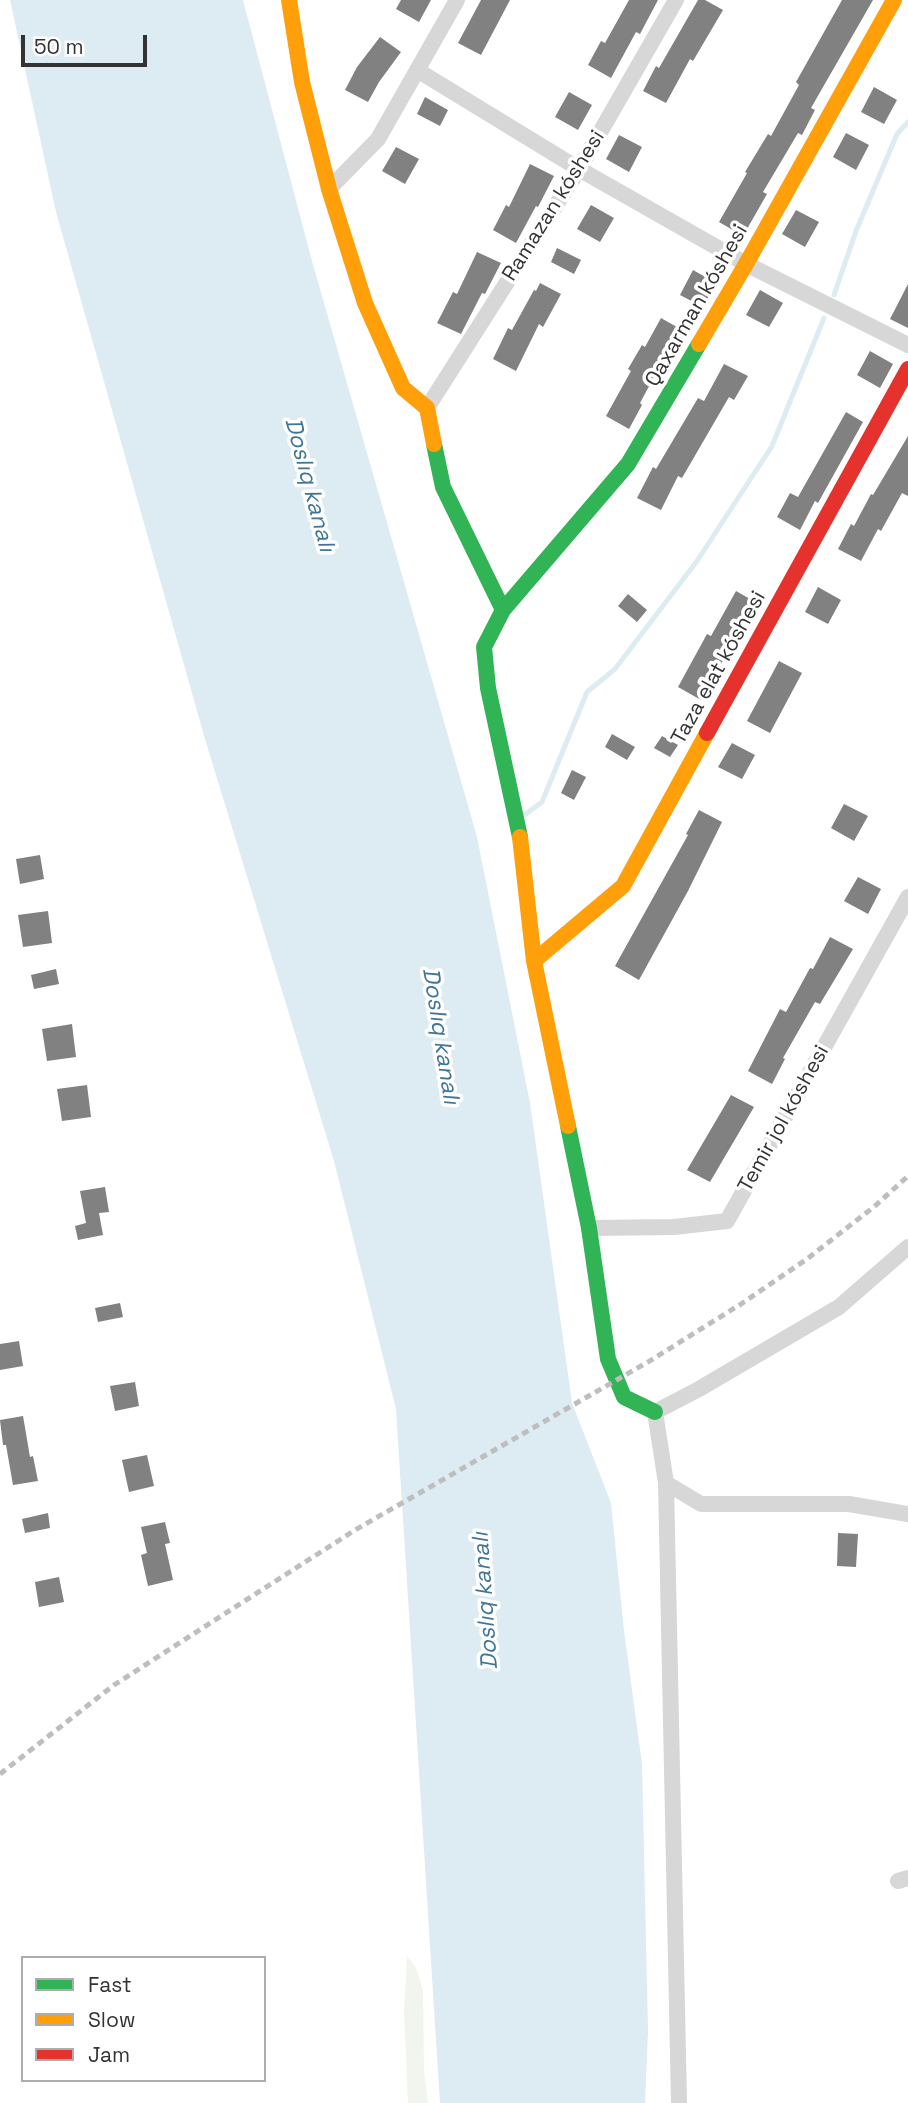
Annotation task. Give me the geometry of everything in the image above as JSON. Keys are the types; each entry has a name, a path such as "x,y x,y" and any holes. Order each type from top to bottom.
{"street":[{"path":"289,0 302,82 329,189 365,303 403,388 427,408 443,487 503,610"},
{"path":"329,189 377,139 457,0"},
{"name":"Ramazan kóshesi","path":"427,408 579,169 676,0"},
{"name":"Qaxarman kóshesi","path":"655,1412 624,1397 608,1359 589,1228 534,961 519,825 488,688 484,647 503,610 628,464 746,264 894,0"},
{"path":"417,70 579,169 746,264 908,345"},
{"name":"Taza elat kóshesi","path":"534,961 622,886 908,369"},
{"name":"Temir jol kóshesi","path":"589,1228 674,1227 727,1221 908,897"},
{"path":"679,2103 666,1483 655,1412 839,1307 908,1247"},
{"path":"666,1483 701,1504 849,1504 908,1514"}],"shaded area":[{"path":"407,1956 416,1968 423,1990 424,2070 428,2103 408,2103 404,2013"}],"water":[{"name":"Doslıq kanalı","path":"10,0 243,0 312,261 477,837 530,1103 572,1403 611,1503 624,1631 642,1764 648,2031 645,2103 440,2103 396,1409 334,1161 205,739 56,212"}],"building":[{"path":"401,0 431,0 419,22 396,9"},
{"path":"481,0 510,0 481,55 458,43"},
{"path":"629,0 658,0 640,34 636,32 611,78 588,65 601,41 605,43"},
{"path":"698,0 705,0 723,10 693,61 690,59 666,103 643,91"},
{"path":"842,0 873,0 811,108 815,110 802,135 798,133 763,192 767,194 743,236 719,222 747,173 745,172 768,134 771,136 799,85 796,82"},
{"path":"380,37 401,52 368,102 345,90 357,67"},
{"path":"874,87 897,100 884,124 861,112"},
{"path":"569,92 592,105 578,130 555,117"},
{"path":"425,97 448,110 440,126 417,114"},
{"path":"846,133 869,145 856,170 833,157"},
{"path":"619,135 642,147 629,172 606,159"},
{"path":"396,147 419,159 405,184 382,171"},
{"path":"530,164 554,176 516,243 493,230 506,205 509,207"},
{"path":"591,205 614,218 600,242 577,229"},
{"path":"796,210 819,222 805,247 782,234"},
{"path":"557,248 581,260 574,274 551,262"},
{"path":"477,252 501,263 461,334 437,323 453,292 457,294"},
{"path":"693,270 716,283 703,307 680,295"},
{"path":"540,283 561,294 543,327 539,324 516,371 493,359 508,328 512,330"},
{"path":"908,284 908,328 890,319"},
{"path":"760,290 783,303 769,327 746,315"},
{"path":"661,318 684,331 671,355 667,353 629,429 606,416 631,371 628,369 642,345 645,347"},
{"path":"870,351 893,364 880,388 857,375"},
{"path":"724,364 748,376 734,400 729,397 682,478 678,476 661,510 637,498 653,467 656,469 698,398 704,401"},
{"path":"846,412 863,422 800,530 777,517 790,493 798,497"},
{"path":"908,436 908,496 902,493 861,561 838,549 851,524 854,526"},
{"path":"818,587 841,600 828,624 805,612"},
{"path":"736,591 759,604 746,628 742,626 701,700 678,687 707,634 711,636"},
{"path":"628,594 647,610 637,622 618,606"},
{"path":"779,661 802,673 770,733 747,721"},
{"path":"612,734 635,747 627,760 605,747"},
{"path":"662,736 678,745 670,757 654,748"},
{"path":"732,743 755,755 742,779 718,767"},
{"path":"572,770 586,777 574,800 561,793"},
{"path":"844,804 868,816 854,841 831,828"},
{"path":"699,810 722,822 639,980 615,966 688,835 686,834"},
{"path":"40,855 44,879 20,884 16,859"},
{"path":"858,877 881,889 868,914 844,901"},
{"path":"48,911 52,943 23,947 18,915"},
{"path":"830,937 853,949 820,1004 815,1002 783,1058 785,1059 772,1084 748,1071 780,1009 786,1012"},
{"path":"56,969 59,984 34,989 31,975"},
{"path":"72,1024 76,1057 47,1061 42,1029"},
{"path":"87,1085 91,1117 62,1121 57,1089"},
{"path":"731,1095 754,1107 710,1182 687,1170"},
{"path":"105,1187 109,1212 99,1213 103,1235 78,1240 75,1226 86,1223 80,1191"},
{"path":"120,1303 123,1317 98,1322 95,1308"},
{"path":"19,1341 23,1366 0,1370 0,1344"},
{"path":"135,1382 139,1406 115,1411 110,1386"},
{"path":"23,1416 30,1457 33,1456 38,1481 13,1485 0,1420"},
{"path":"147,1455 154,1486 129,1492 122,1460"},
{"path":"48,1513 50,1528 25,1533 22,1519"},
{"path":"165,1522 170,1543 165,1544 173,1580 148,1586 141,1555 147,1553 141,1527"},
{"path":"838,1533 858,1534 856,1567 837,1566"},
{"path":"59,1577 64,1602 39,1607 35,1582"}],"waterway":[{"path":"834,295 856,231 897,134 908,122"},
{"path":"523,816 542,802 587,692 615,669 697,561 772,446 824,318"}],"railway":[{"path":"0,1774 114,1685 355,1530 648,1362 741,1304 807,1259 875,1206 908,1176"}],"traffic: fast":[{"path":"503,610 628,464 699,344"},
{"path":"434,444 443,487 503,610 484,647 488,688 520,837"},
{"path":"568,1126 589,1228 608,1359 624,1397 655,1412"}],"traffic: slow":[{"path":"289,0 302,82 329,189 365,303 403,388 427,408 434,444"},
{"path":"699,344 894,0"},
{"path":"534,961 623,886 707,733"},
{"path":"520,837 534,961 568,1126"}],"traffic: jam":[{"path":"707,733 908,369"}]}
